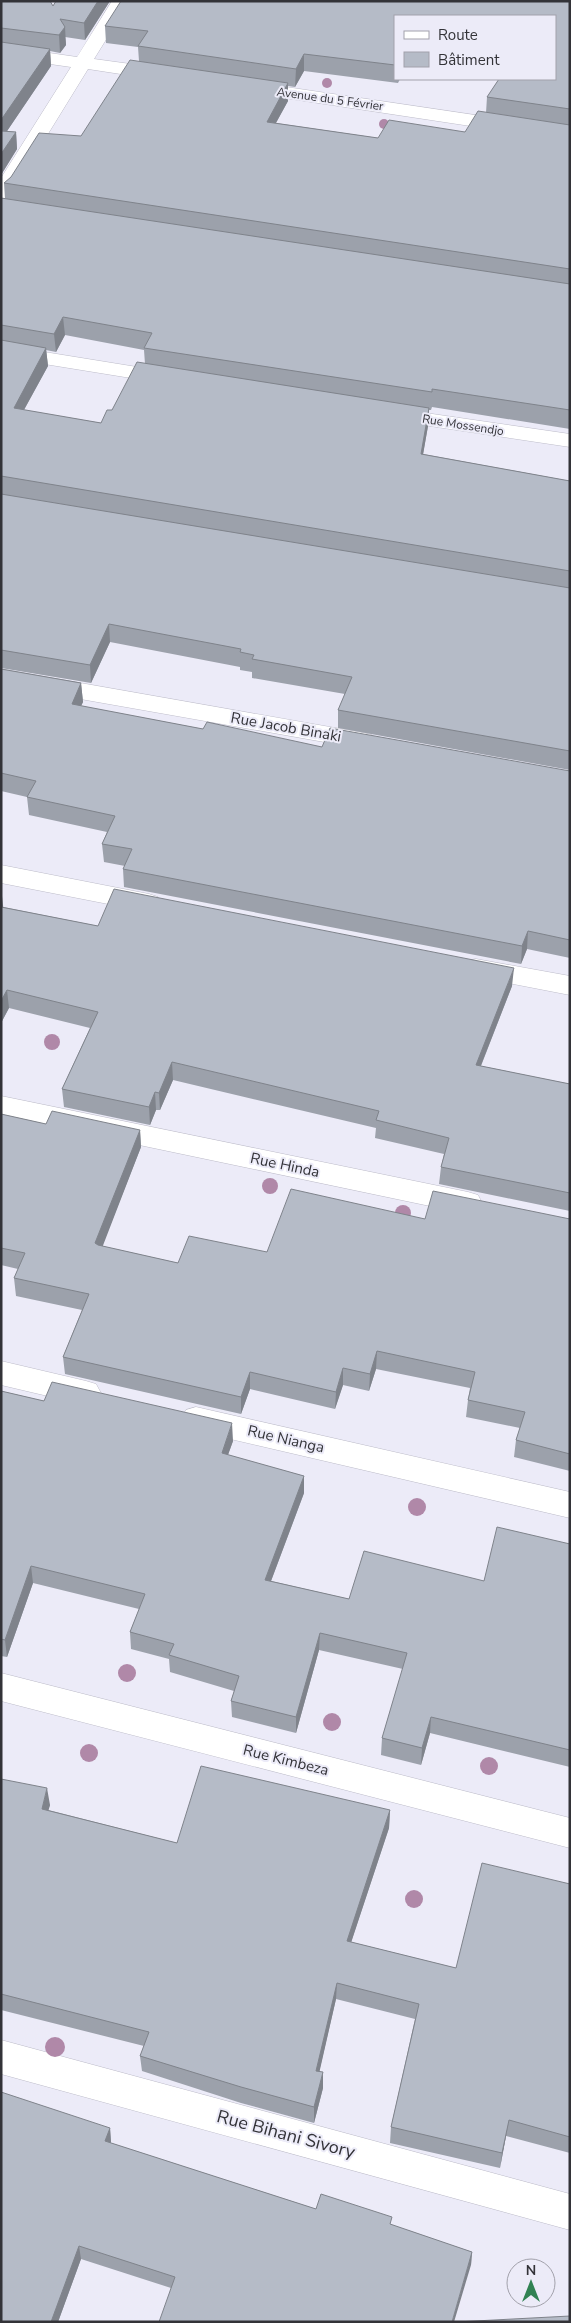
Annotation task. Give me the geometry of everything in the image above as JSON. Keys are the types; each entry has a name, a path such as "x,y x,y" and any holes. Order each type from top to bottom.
{"street":[{"path":"5,203 83,62 121,1"},
{"path":"1,51 180,77"},
{"name":"Avenue du 5 Février","path":"239,86 570,135"},
{"path":"1,350 188,381"},
{"name":"Rue Mossendjo","path":"375,411 570,441"},
{"name":"Rue Jacob Binaki","path":"1,677 388,746"},
{"path":"1,874 176,908"},
{"path":"455,964 570,986"},
{"name":"Rue Hinda","path":"1,1106 492,1208"},
{"path":"1,1373 108,1398"},
{"name":"Rue Nianga","path":"166,1412 570,1505"},
{"name":"Rue Kimbeza","path":"1,1687 570,1833"},
{"name":"Rue Bihani Sivory","path":"1,2057 570,2212"}],"building":[{"path":"1,1 50,1 53,6 56,1 98,1 84,23 60,19 65,27 59,35 1,28"},
{"path":"121,1 570,1 570,109 487,97 498,80 556,80 556,15 394,15 394,65 304,54 296,69 138,46 148,31 105,26"},
{"path":"1,42 50,49 1,120"},
{"path":"130,60 288,83 267,122 378,138 389,120 465,132 478,111 570,125 570,269 4,183 11,177 39,133 81,136"},
{"path":"1,131 16,132 1,154"},
{"path":"1,198 570,284 570,410 432,389 432,392 144,348 152,333 63,317 54,334 1,325"},
{"path":"1,340 46,348 14,408 101,423 107,410 112,410 137,362 429,408 421,454 570,481 570,571 1,476"},
{"path":"1,494 570,588 570,751 338,710 352,677 252,659 254,655 240,652 241,649 109,624 90,665 1,650"},
{"path":"1,669 81,683 72,704 203,729 207,722 322,747 330,728 570,771 570,940 528,931 522,946 123,869 132,849 102,844 115,816 27,797 36,781 1,773"},
{"path":"114,889 514,968 476,1065 570,1084 570,1193 441,1167 449,1138 376,1120 379,1111 172,1062 159,1093 155,1092 149,1107 62,1089 98,1012 7,990 1,1001 1,907 98,926"},
{"path":"52,1111 140,1130 95,1243 178,1263 189,1236 267,1252 291,1189 425,1219 433,1191 570,1219 570,1454 516,1440 525,1412 468,1400 475,1372 377,1351 370,1374 343,1368 336,1392 250,1372 241,1397 63,1357 89,1294 14,1278 25,1253 1,1248 1,1114 46,1124"},
{"path":"52,1382 232,1423 222,1453 304,1476 265,1580 349,1599 364,1551 484,1581 497,1527 570,1544 570,1750 431,1717 422,1748 382,1738 407,1653 320,1633 296,1717 231,1701 239,1676 169,1655 174,1644 130,1632 145,1594 31,1566 5,1640 1,1639 1,1391 44,1401"},
{"path":"201,1766 390,1810 347,1941 456,1968 482,1863 570,1884 570,2137 509,2120 502,2153 391,2127 419,2004 337,1983 316,2071 323,2072 314,2107 140,2056 149,2032 1,1994 1,1779 47,1788 42,1809 177,1843"},
{"path":"1,2092 110,2128 105,2141 316,2209 321,2194 392,2217 390,2224 472,2252 452,2322 159,2322 175,2277 79,2246 51,2322 1,2322"},
{"path":"570,2316 570,2322 456,2322"}]}
